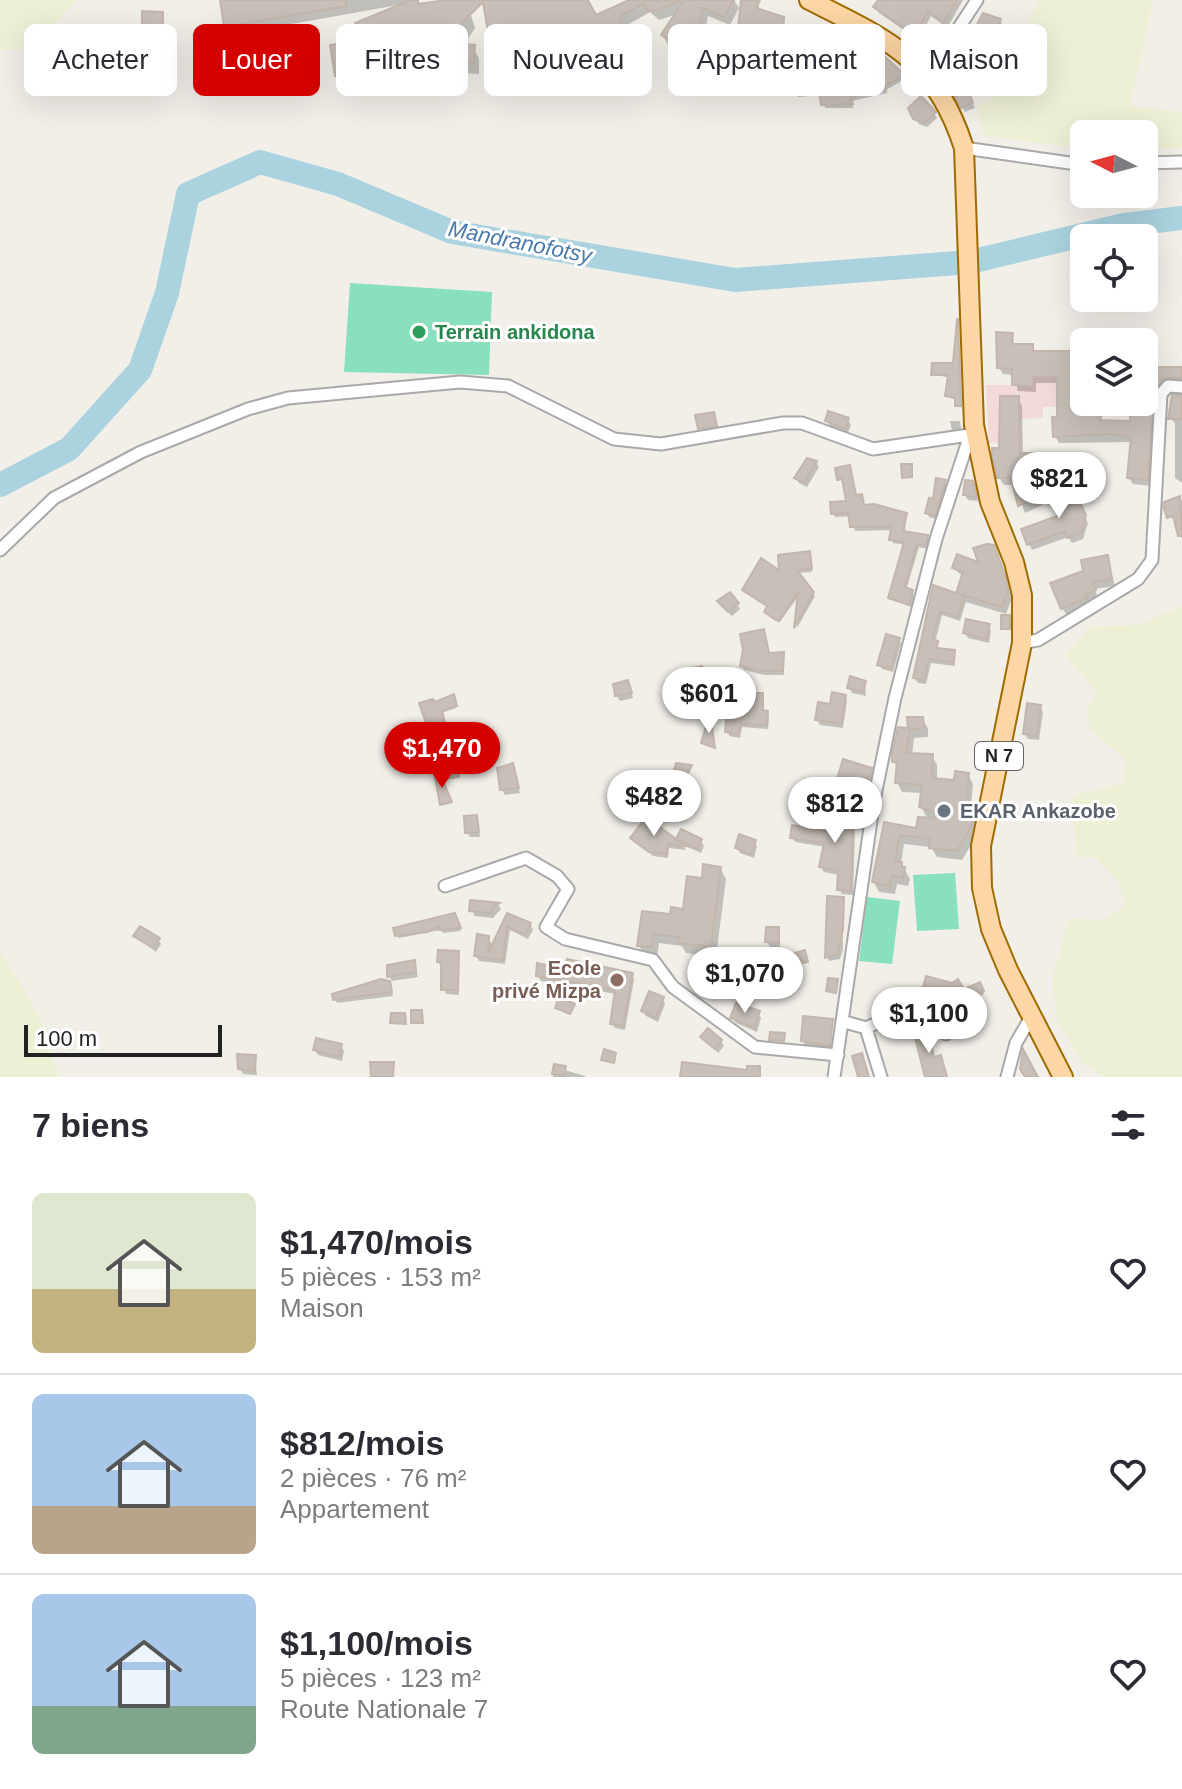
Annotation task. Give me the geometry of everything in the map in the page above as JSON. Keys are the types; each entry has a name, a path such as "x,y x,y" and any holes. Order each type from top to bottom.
{"main road":[{"name":"N 7","path":"809,0 892,42 901,50"},
{"name":"N 7","path":"941,96 953,115 964,148 972,324 972,430 990,502 1014,562 1022,595 1022,643 981,846 982,888 991,929 1031,1017 1063,1077"}],"street":[{"path":"961,24 977,0"},
{"path":"964,148 1070,163"},
{"path":"1158,163 1182,162"},
{"path":"0,550 54,498 141,452 248,409 331,391 460,382 508,386 614,439 661,444 699,435 783,423 802,423 873,449 972,430 936,539 895,698 874,800 834,1077"},
{"path":"1022,643 1038,640 1138,579 1152,560 1161,394 1168,386 1182,387"},
{"path":"445,886 526,858 557,876 568,889 546,927 565,939 653,960 673,987 755,1047 838,1055"},
{"path":"842,1021 866,1028 892,1016 927,1016 946,1034"},
{"path":"1007,1077 1016,1043 1031,1017"},
{"path":"866,1028 881,1077"}],"shaded area":[{"path":"1013,344 1033,344 1033,351 1070,351 1070,406 1043,407 1043,418 1019,419 1020,442 989,443 986,385 1012,385"}],"green space":[{"path":"0,0 76,0 55,24 24,24 24,49 0,50"},
{"path":"1039,0 1153,0 1130,106 1182,112 1182,148 1158,149 1158,120 1070,120 1070,147 986,136 976,106 995,96 1047,96 1047,24 1028,24"},
{"name":"Terrain ankidona","path":"350,283 492,292 489,375 344,372"},
{"path":"1182,606 1182,1077 1106,1077 1083,1064 1056,1019 1052,979 1069,918 1105,920 1125,905 1118,882 1096,858 1075,856 1073,795 1122,784 1126,760 1090,729 1087,710 1097,693 1065,655 1090,627 1139,625"},
{"path":"955,873 959,929 917,931 913,875"},
{"path":"867,897 900,901 892,964 859,961"},
{"path":"0,951 38,1013 59,1077 0,1077"}],"building":[{"path":"220,0 346,0 347,6 242,24 224,24"},
{"path":"411,0 418,0 418,4 446,0 588,0 596,15 629,0 681,1 653,11 647,11 644,3 619,17 620,24 487,24 483,2 461,24 355,23"},
{"path":"684,0 734,0 724,17 703,8 700,24 668,24"},
{"path":"741,0 760,0 756,8 784,17 784,24 738,24"},
{"path":"878,0 957,0 943,23 928,11 921,24 901,26 873,7"},
{"path":"142,11 163,12 163,24 142,24"},
{"path":"983,13 1001,19 999,24 977,24"},
{"path":"668,24 668,39 661,35"},
{"path":"336,44 336,76 335,76 330,45"},
{"path":"468,44 475,45 474,64 468,64"},
{"path":"885,57 901,71 901,77 885,86"},
{"path":"820,96 856,96 851,97 853,104 821,105"},
{"path":"921,96 936,112 924,123 913,119 908,108"},
{"path":"954,96 970,96 973,103 961,108"},
{"path":"957,319 961,406 955,406 955,398 945,396 948,375 931,375 932,363 953,363"},
{"path":"996,332 1013,333 1012,344 1033,344 1033,351 1070,351 1070,416 1099,416 1099,420 1130,421 1130,416 1152,416 1148,480 1127,478 1131,437 1111,434 1053,437 1052,417 1057,417 1057,377 1033,377 1033,386 1012,385 1012,369 997,368"},
{"path":"1158,367 1182,367 1182,378 1164,378 1158,386"},
{"path":"1172,395 1182,395 1182,419 1168,419"},
{"path":"1000,396 1019,396 1020,453 1035,453 1034,488 1038,497 1018,506 1011,478 997,478 992,455 992,448 999,448"},
{"path":"828,411 849,418 846,429 825,421"},
{"path":"714,412 717,426 698,429 695,415"},
{"path":"807,458 817,461 804,483 794,478"},
{"path":"901,464 912,464 912,477 902,478"},
{"path":"850,465 856,495 862,494 864,505 874,504 907,513 903,531 928,535 926,545 917,544 905,587 913,590 909,605 888,598 904,542 889,540 891,527 850,527 848,513 831,514 830,502 846,501 842,479 837,480 835,468"},
{"path":"936,478 946,480 935,516 925,513 929,498 933,499"},
{"path":"965,480 973,481 977,497 963,495"},
{"path":"1074,490 1086,515 1081,533 1067,538 1065,531 1027,545 1021,529 1060,515 1054,496"},
{"path":"1180,496 1182,536 1178,536 1173,516 1167,518 1163,506 1164,502"},
{"path":"994,545 1005,575 1008,589 1002,607 956,593 963,572 952,568 957,554 978,562 973,548"},
{"path":"810,551 812,569 797,570 814,592 794,628 798,592 780,620 776,620 764,612 767,606 742,590 761,558 779,570 778,555"},
{"path":"1108,555 1112,579 1092,582 1096,590 1085,594 1087,598 1061,609 1050,583 1083,571 1081,560"},
{"path":"933,585 964,596 958,617 940,611 932,639 938,641 937,648 955,650 954,662 929,659 924,680 913,678"},
{"path":"730,592 739,603 728,612 717,601"},
{"path":"1001,615 1010,615 1010,629 1001,629"},
{"path":"966,619 990,624 986,639 963,633"},
{"path":"764,629 769,653 784,652 783,671 760,671 740,666 743,650 740,634"},
{"path":"886,634 900,638 891,669 877,665"},
{"path":"702,666 709,704 692,706 687,669"},
{"path":"850,676 866,681 863,692 847,688"},
{"path":"628,680 632,693 615,696 613,684"},
{"path":"832,692 846,695 841,724 815,720 818,702 830,704"},
{"path":"747,693 763,693 763,710 768,711 767,725 741,724 738,735 725,732 728,695 746,696"},
{"path":"454,694 457,706 442,711 459,777 442,779 435,759 433,728 428,729 419,703 433,699 435,702"},
{"path":"1027,703 1041,705 1037,736 1023,734"},
{"path":"710,713 715,748 701,743"},
{"path":"907,717 923,717 924,728 910,729 906,753 933,754 932,778 954,780 955,771 969,773 967,794 973,812 972,825 957,851 929,848 930,839 900,835 895,860 905,867 903,878 892,876 890,886 872,882 884,822 916,828 918,817 940,818 940,814 919,807 922,785 895,783 897,762 892,762 892,753 898,727 908,728"},
{"path":"843,759 872,768 865,791 836,782"},
{"path":"513,763 519,788 500,790 497,768"},
{"path":"676,763 692,765 687,775 673,775"},
{"path":"438,770 452,802 440,805 434,772"},
{"path":"833,811 862,813 862,826 853,825 851,891 837,890 838,871 819,867 824,843 790,838 792,825 831,832"},
{"path":"477,815 479,832 465,833 464,816"},
{"path":"646,817 686,846 668,844 667,854 649,852 630,838"},
{"path":"681,829 702,839 698,849 676,839"},
{"path":"739,834 756,840 751,854 735,848"},
{"path":"703,864 721,867 711,947 678,943 679,937 653,934 652,947 637,946 642,911 670,914 671,907 683,909 687,876 702,878"},
{"path":"827,896 844,897 843,929 838,954 825,958"},
{"path":"470,900 500,903 492,908 491,913 469,911"},
{"path":"455,913 461,928 439,930 440,926 427,932 395,936 393,928"},
{"path":"507,913 531,923 525,935 507,926 503,960 474,956 477,934 489,936 488,953"},
{"path":"140,926 160,938 153,948 133,936"},
{"path":"766,927 779,927 779,943 765,942"},
{"path":"438,950 459,951 458,990 441,990"},
{"path":"805,950 808,962 798,964 795,953"},
{"path":"567,959 633,973 623,1026 610,1024 615,990 536,976 537,963 565,969"},
{"path":"415,960 416,972 387,977 387,965"},
{"path":"720,975 739,978 736,994 717,991"},
{"path":"926,976 952,983 958,979 964,989 980,982 984,991 972,997 970,1011 940,1007 942,991 923,987"},
{"path":"828,978 838,979 836,993 826,991"},
{"path":"381,979 390,981 392,992 333,1000 332,994"},
{"path":"649,991 664,997 656,1018 641,1011"},
{"path":"559,997 575,1004 570,1014 555,1008"},
{"path":"736,1003 760,1011 754,1028 730,1018"},
{"path":"411,1010 422,1010 423,1023 411,1023"},
{"path":"391,1013 405,1013 406,1024 390,1023"},
{"path":"803,1016 833,1019 830,1046 801,1041"},
{"path":"927,1027 934,1057 941,1055 947,1077 925,1077 913,1030"},
{"path":"708,1028 722,1040 715,1049 700,1037"},
{"path":"770,1032 785,1033 784,1041 769,1040"},
{"path":"316,1038 342,1044 339,1057 313,1050"},
{"path":"604,1049 616,1053 614,1063 601,1060"},
{"path":"1023,1049 1038,1077 1025,1077 1020,1069"},
{"path":"862,1053 869,1077 858,1077 852,1056"},
{"path":"237,1054 256,1055 255,1071 238,1069"},
{"path":"370,1062 394,1062 393,1077 371,1077"},
{"path":"682,1062 747,1070 747,1066 760,1066 760,1077 680,1077"},
{"path":"554,1064 566,1066 564,1076 552,1074"}],"waterway":[{"name":"Mandranofotsy","path":"0,485 69,449 140,370 167,293 188,194 260,162 338,184 452,232 735,280 970,262 1124,225 1182,218"}],"place":[{"name":"Terrain ankidona","path":"419,332"},
{"name":"EKAR Ankazobe","path":"944,811"},
{"name":"Ecole privé Mizpa","path":"617,980"}]}
